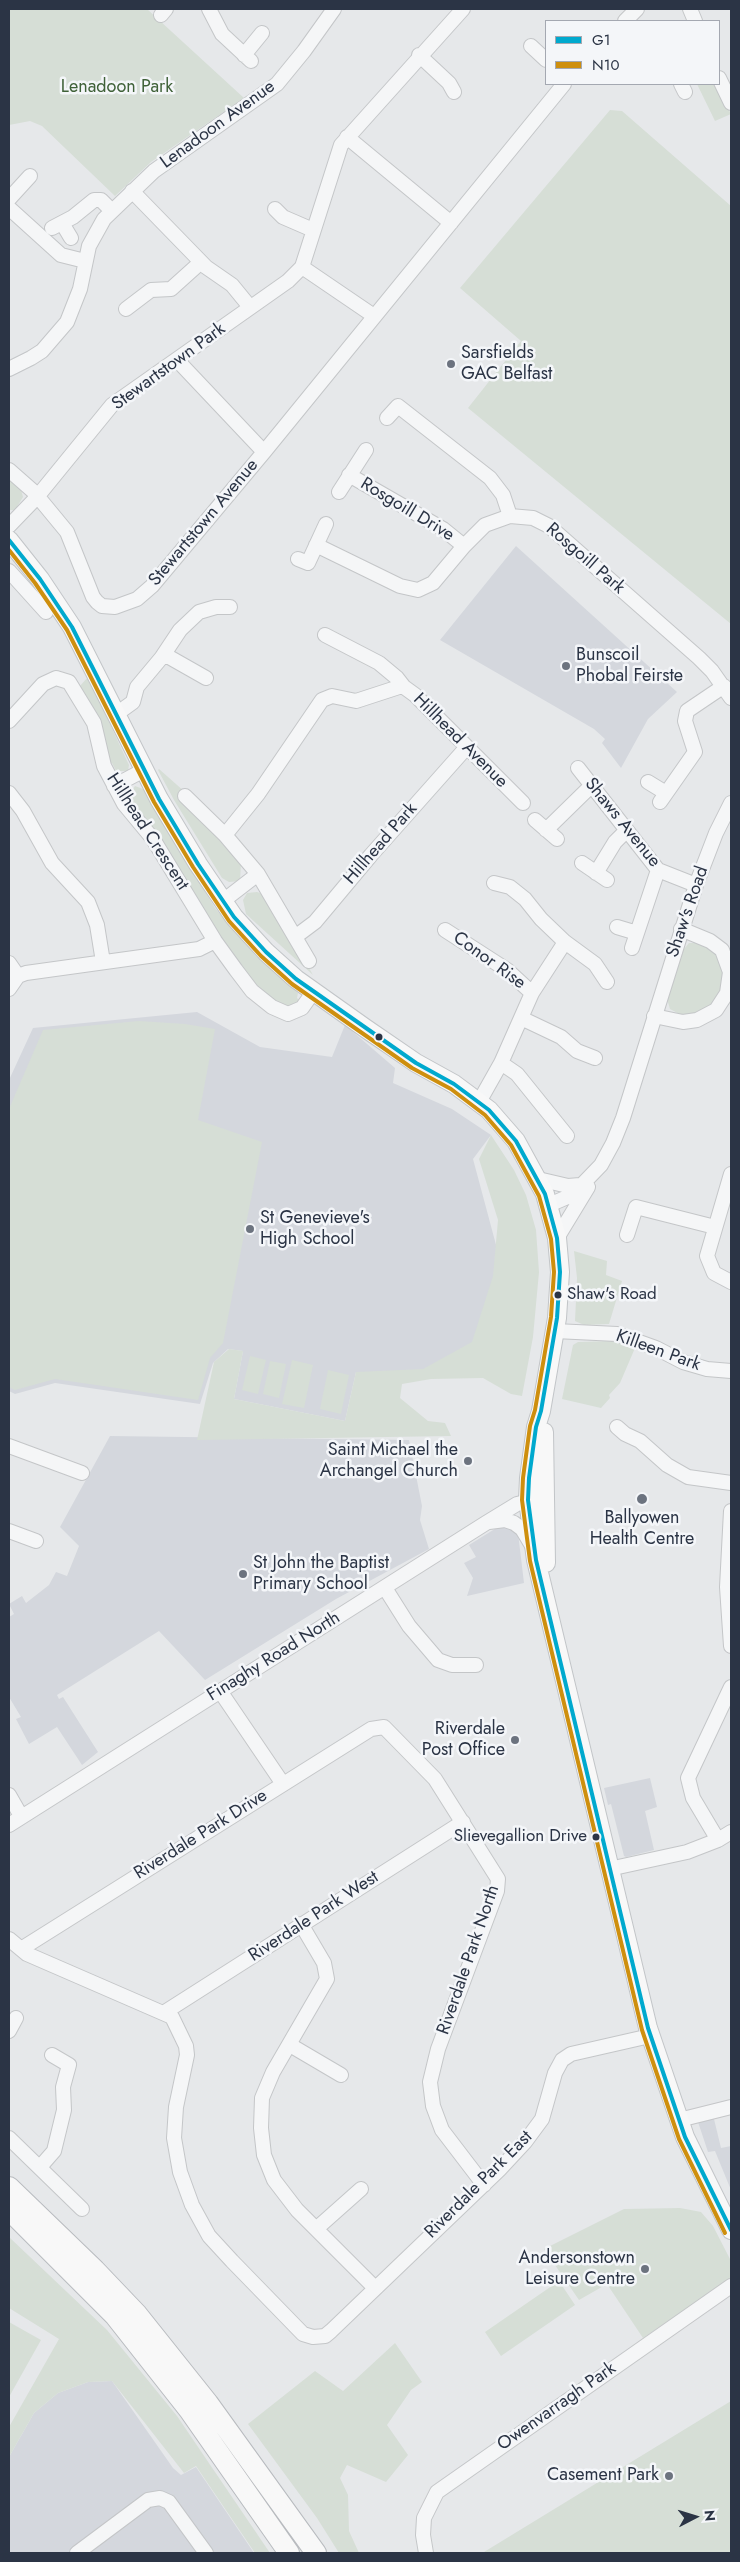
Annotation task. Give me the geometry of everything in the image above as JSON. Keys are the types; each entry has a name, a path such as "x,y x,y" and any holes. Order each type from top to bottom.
{"highway":[{"path":"9,2187 60,2235 137,2314 208,2403 316,2553"},
{"path":"9,2210 115,2316 189,2410 289,2553"}],"main road":[{"path":"9,540 40,579 72,627 144,770 198,864 234,917 266,952 314,991 380,1038 479,1102 516,1142 538,1179 549,1205 557,1238 560,1288 555,1332 541,1411 544,1424 536,1500 535,1552 637,1992 679,2120 731,2230"},
{"path":"536,1500 547,1600"}],"street":[{"path":"209,9 222,34 247,58 262,33"},
{"name":"Lenadoon Avenue","path":"9,369 32,358 51,343 62,329 78,300 85,261 93,236 112,210 154,171 277,84 304,51 334,9"},
{"path":"374,316 302,267 334,162 346,137 463,9"},
{"path":"626,20 637,9"},
{"path":"531,46 545,59"},
{"path":"419,55 449,83 454,92"},
{"path":"720,80 731,102"},
{"name":"Stewartstown Avenue","path":"9,470 34,492 66,532 93,597 102,606 122,606 137,599 152,586 264,452 563,85"},
{"path":"346,137 451,222"},
{"path":"9,199 30,176"},
{"path":"132,192 201,262 232,286 250,307"},
{"path":"71,238 57,225 94,200 101,200 112,210"},
{"path":"9,208 61,255 85,261"},
{"path":"275,209 282,217 313,230"},
{"path":"126,309 151,290 171,289 201,262"},
{"name":"Stewartstown Park","path":"9,526 37,497 112,405 288,281 302,267"},
{"path":"177,360 264,452"},
{"path":"387,418 398,406 490,478 503,495 510,516"},
{"path":"339,492 366,450"},
{"name":"Rosgoill Drive","path":"349,475 443,529 464,546"},
{"name":"Rosgoill Park","path":"316,545 400,586 418,590 433,583 464,546 485,525 510,516 533,518 549,526 699,658 728,692"},
{"path":"298,559 308,563 326,524"},
{"path":"9,571 46,612"},
{"path":"115,715 133,702 137,686 162,656 180,630 199,612 216,607 230,607"},
{"path":"325,635 379,663 398,678 404,687"},
{"path":"162,656 169,656 206,678"},
{"name":"Hillhead Crescent","path":"9,721 44,684 56,678 69,682 94,724 104,766 124,804 153,839 215,941 252,991 280,1012 288,1014 302,1008 314,991"},
{"name":"Hillhead Avenue","path":"225,835 258,794 322,700 332,696 356,701 404,687 415,695 523,803"},
{"path":"648,782 663,798 695,752 685,721 687,711 728,692"},
{"name":"Hillhead Park","path":"295,937 315,922 371,855 466,748"},
{"name":"Shaws Avenue","path":"578,768 658,870 696,885"},
{"path":"114,786 144,770"},
{"path":"546,830 591,786"},
{"path":"9,793 22,811 52,864 88,902 97,925 103,962"},
{"path":"185,796 225,835 258,874 309,961"},
{"name":"Shaw's Road","path":"557,1238 601,1165 619,1130 696,885 716,832 731,803"},
{"path":"535,820 557,839"},
{"path":"582,864 602,876 615,842 626,831"},
{"path":"632,948 658,870"},
{"path":"223,901 258,874"},
{"path":"494,883 510,887 525,899 541,919 565,942 595,964 607,982"},
{"path":"617,927 637,933"},
{"path":"654,1016 680,1022 697,1020 711,1014 728,999 731,981 726,956 717,945 681,929"},
{"name":"Conor Rise","path":"445,930 507,970 532,993"},
{"path":"9,989 18,976 199,949 215,941"},
{"name":"Conor Rise","path":"479,1102 501,1063 532,993 565,942"},
{"path":"9,963 18,976"},
{"name":"Conor Rise","path":"521,1018 561,1037 578,1051 595,1058"},
{"path":"501,1063 517,1074 567,1136"},
{"name":"Shaw's Road","path":"549,1205 567,1198 601,1165"},
{"path":"731,1176 708,1252 708,1262 714,1273 731,1282"},
{"path":"538,1179 568,1186 580,1185"},
{"path":"628,1235 636,1207 715,1226"},
{"name":"Killeen Park","path":"555,1332 617,1334 649,1345 683,1362 707,1369 731,1371"},
{"path":"617,1427 625,1434 640,1441 667,1465 688,1478 731,1483"},
{"path":"9,1446 82,1472"},
{"name":"Finaghy Road North","path":"9,1825 486,1523 517,1504 536,1500"},
{"path":"731,1512 729,1587 731,1646"},
{"path":"486,1523 505,1520 514,1523 522,1528 535,1552"},
{"path":"9,1532 36,1541"},
{"path":"385,1588 409,1626 438,1660 452,1665 476,1665"},
{"path":"718,1840 693,1798 688,1778 731,1686"},
{"path":"220,1691 283,1784"},
{"name":"Riverdale Park Drive","path":"21,1949 371,1729 384,1727"},
{"name":"Riverdale Park North","path":"384,1727 435,1779 498,1879 497,1891 432,2069 431,2094 442,2130 484,2184"},
{"path":"9,1795 21,1816"},
{"name":"Riverdale Park West","path":"165,2012 463,1822"},
{"path":"609,1869 669,1857 718,1840 731,1832"},
{"path":"301,1924 324,1963 327,1979 273,2072 262,2098 264,2155 274,2180 297,2210 374,2288"},
{"path":"9,1939 21,1949 58,1969 165,2012"},
{"name":"Riverdale Park East","path":"165,2012 176,2022 188,2055 176,2107 174,2138 180,2172 192,2204 209,2236 303,2334 314,2337 325,2336 484,2184 524,2142 542,2119 555,2073 562,2060 572,2054 650,2036"},
{"path":"9,2032 16,2018"},
{"path":"290,2045 341,2075"},
{"path":"40,2167 54,2151 64,2110 63,2087 69,2066 52,2056"},
{"path":"679,2120 731,2107"},
{"path":"9,2138 82,2209"},
{"path":"316,2229 361,2190"},
{"name":"Owenvarragh Park","path":"426,2553 423,2535 424,2518 437,2492 731,2286"},
{"path":"77,2553 148,2500 160,2498 169,2502 206,2553"}],"shaded area":[{"name":"Bunscoil Phobal Feirste","path":"516,546 677,692 648,719 621,768 602,743 605,739 594,729 440,640"},
{"name":"St Genevieve's High School","path":"197,1012 260,1047 332,1057 345,1025 395,1068 393,1083 452,1109 491,1135 473,1159 499,1256 489,1315 471,1351 419,1373 356,1372 345,1421 234,1399 243,1351 228,1349 213,1363 200,1404 55,1383 15,1394 9,1391 9,1080 33,1028"},
{"name":"St John the Baptist Primary School","path":"110,1436 409,1440 422,1506 420,1520 429,1549 336,1599 205,1680 159,1631 57,1695 59,1699 63,1697 98,1752 82,1765 57,1727 29,1744 16,1719 21,1717 9,1697 9,1617 14,1614 9,1604 22,1596 26,1603 49,1585 56,1572 67,1576 79,1546 60,1527"},
{"path":"498,1527 509,1527 518,1533 524,1583 467,1596 473,1578 464,1563 476,1557 469,1545"},
{"path":"650,1778 657,1807 645,1811 654,1850 626,1857 624,1856 611,1804 608,1805 604,1788"},
{"path":"714,2119 721,2148 731,2146 731,2190 715,2151 708,2152 698,2122"},
{"path":"112,2381 173,2468 181,2475 196,2467 254,2553 9,2553 9,2457 34,2413 58,2393 88,2382"}],"green space":[{"name":"Lenadoon Park","path":"9,9 147,9 244,98 151,162 115,196 42,126 30,121 9,125"},
{"path":"697,85 716,85 731,114 715,121"},
{"path":"610,110 622,111 731,206 731,624 468,408 521,341 460,288"},
{"path":"9,474 20,486 23,497 15,510 9,510"},
{"path":"88,677 129,765 128,771 116,771 112,763 109,764 79,687"},
{"path":"159,769 185,792 180,798 241,863 240,881 229,882 222,878 174,800"},
{"path":"135,786 143,789 215,908 256,956 298,993 297,998 300,1001 290,1008 281,1006 257,985 234,958 131,804 129,795"},
{"path":"247,893 265,893 313,975 246,914 243,900"},
{"path":"689,943 696,943 714,949 725,971 719,999 702,1013 683,1016 670,1009 667,999 684,949"},
{"path":"139,1021 185,1024 215,1029 198,1120 262,1142 223,1343 210,1358 198,1400 55,1379 15,1390 9,1387 9,1109 43,1030"},
{"path":"491,1135 514,1170 526,1195 536,1230 539,1272 533,1337 522,1396 511,1394 483,1378 431,1379 402,1384 400,1398 428,1421 445,1423 451,1436 197,1440 214,1362 229,1349 243,1351 234,1399 345,1421 356,1372 423,1369 472,1342 493,1276 498,1220 479,1159"},
{"path":"574,1251 607,1261 606,1275 622,1281 609,1324 584,1325 575,1321 577,1278"},
{"path":"612,1341 635,1348 620,1383 609,1395 610,1398 601,1408 562,1399 573,1345 578,1342"},
{"path":"250,1356 266,1360 258,1394 242,1390"},
{"path":"292,1360 313,1365 304,1408 282,1404"},
{"path":"270,1361 286,1364 279,1398 263,1394"},
{"path":"328,1370 349,1375 341,1414 320,1409"},
{"name":"Andersonstown Leisure Centre","path":"680,2208 701,2212 713,2226 731,2261 731,2278 643,2338 607,2284 579,2300 544,2249 624,2209"},
{"path":"9,2237 107,2330 177,2416 270,2553 255,2553 196,2466 184,2473 112,2381 88,2382 58,2393 34,2413 9,2457 9,2427 59,2339 9,2308"},
{"path":"559,2281 575,2305 501,2356 485,2332"},
{"path":"9,2322 41,2340 9,2397"},
{"path":"395,2343 422,2382 411,2390 387,2425 408,2455 386,2482 347,2465 340,2478 348,2495 349,2531 359,2553 339,2553 317,2518 248,2424 315,2371 343,2391"},
{"name":"Casement Park","path":"731,2401 731,2553 484,2552"}],"transit line":[{"name":"G1","path":"9,540 40,579 72,627 159,799 198,864 234,917 266,952 296,979 416,1063 454,1084 489,1110 516,1141 545,1194 557,1238 560,1272 557,1318 541,1411 536,1427 529,1478 528,1500 536,1560 648,2028 685,2137 731,2230"},
{"name":"N10","path":"9,550 35,583 67,630 154,802 193,867 229,921 261,956 292,984 412,1068 451,1089 485,1115 511,1145 539,1196 551,1239 554,1272 551,1317 535,1410 530,1426 523,1478 522,1500 530,1561 642,2030 679,2139 725,2233"}],"place":[{"name":"Sarsfields GAC Belfast","path":"451,364"},
{"name":"Bunscoil Phobal Feirste","path":"566,666"},
{"name":"St Genevieve's High School","path":"250,1229"},
{"name":"Shaw's Road","path":"558,1295"},
{"name":"Saint Michael the Archangel Church","path":"468,1461"},
{"name":"Ballyowen Health Centre","path":"642,1499"},
{"name":"St John the Baptist Primary School","path":"243,1574"},
{"name":"Riverdale Post Office","path":"515,1740"},
{"name":"Slievegallion Drive","path":"596,1837"},
{"name":"Andersonstown Leisure Centre","path":"645,2269"},
{"name":"Casement Park","path":"669,2476"}]}
